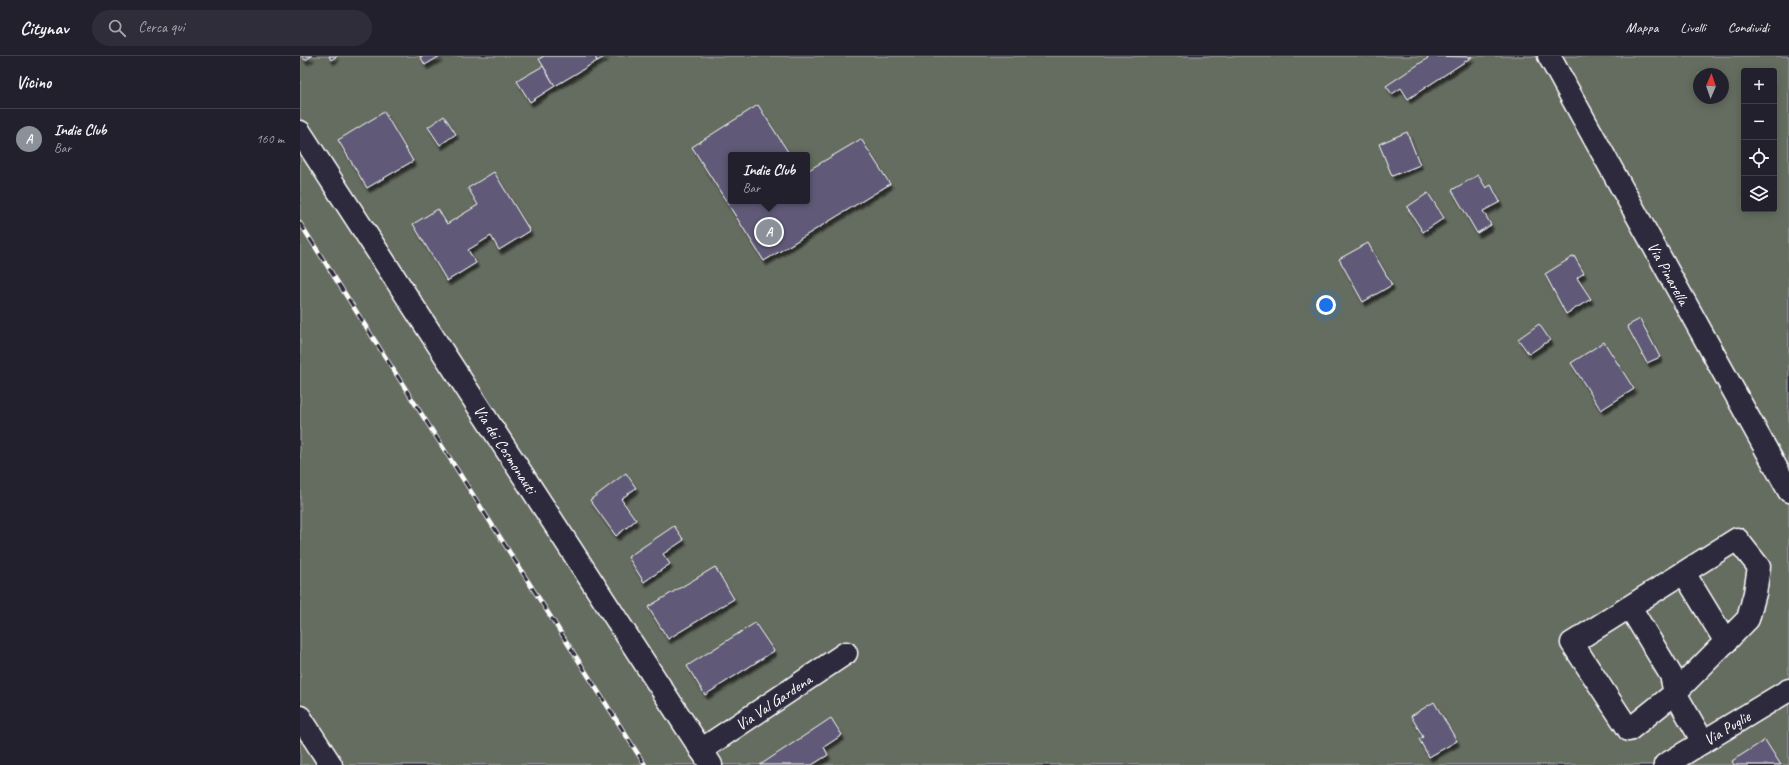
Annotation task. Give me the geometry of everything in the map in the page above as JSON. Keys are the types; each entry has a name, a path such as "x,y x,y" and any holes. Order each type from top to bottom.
{"street":[{"name":"Via Pinarella","path":"1549,56 1789,491"},
{"name":"Via dei Cosmonauti","path":"300,132 706,757"},
{"path":"1737,539 1759,567 1755,593 1748,620 1675,693 1629,730 1572,643 1684,573 1737,539"},
{"path":"1684,573 1726,642"},
{"path":"1630,607 1671,675 1675,693 1702,742"},
{"name":"Via Val Gardena","path":"706,757 846,653"},
{"name":"Via Puglie","path":"1664,765 1789,690"},
{"path":"300,717 331,765"}],"shaded area":[{"path":"300,56 1789,56 1789,765 300,765"}],"building":[{"path":"302,56 312,56 305,60"},
{"path":"329,56 337,56 331,60"},
{"path":"420,56 440,56 425,65"},
{"path":"544,56 595,56 597,61 555,86 539,59"},
{"path":"595,56 606,56 597,61"},
{"path":"1427,56 1472,57 1408,99 1401,88 1392,94 1386,86 1428,58"},
{"path":"543,66 555,86 530,102 517,81"},
{"path":"758,105 788,152 728,152 728,204 692,147"},
{"path":"384,112 413,161 367,188 338,140"},
{"path":"444,116 456,134 440,145 428,127"},
{"path":"1407,132 1420,165 1392,176 1379,144"},
{"path":"861,139 890,184 764,261 728,204 810,204 810,169"},
{"path":"494,172 530,231 499,250 491,236 468,250 476,263 447,281 413,224 438,209 447,224 478,205 468,188"},
{"path":"1478,175 1486,188 1491,185 1500,202 1483,211 1491,225 1477,233 1452,190"},
{"path":"1428,193 1444,218 1423,232 1407,207"},
{"path":"1368,243 1392,285 1363,302 1339,259"},
{"path":"1574,256 1584,273 1577,278 1591,299 1566,314 1545,274"},
{"path":"1640,319 1660,357 1647,363 1627,326"},
{"path":"1539,324 1550,340 1529,354 1518,339"},
{"path":"1604,342 1634,389 1601,410 1571,363"},
{"path":"626,473 636,488 621,499 636,520 616,536 590,500"},
{"path":"674,526 684,540 663,554 670,564 644,582 628,557"},
{"path":"715,567 734,599 668,639 648,607"},
{"path":"755,623 774,651 705,695 687,666"},
{"path":"1434,702 1457,741 1429,757 1419,739 1423,737 1411,716"},
{"path":"831,718 842,735 824,747 828,755 812,765 760,765"},
{"path":"1765,740 1781,765 1734,765 1732,761"}],"railway":[{"path":"300,223 645,765"}],"place":[{"name":"Indie Club","path":"769,232"}]}
